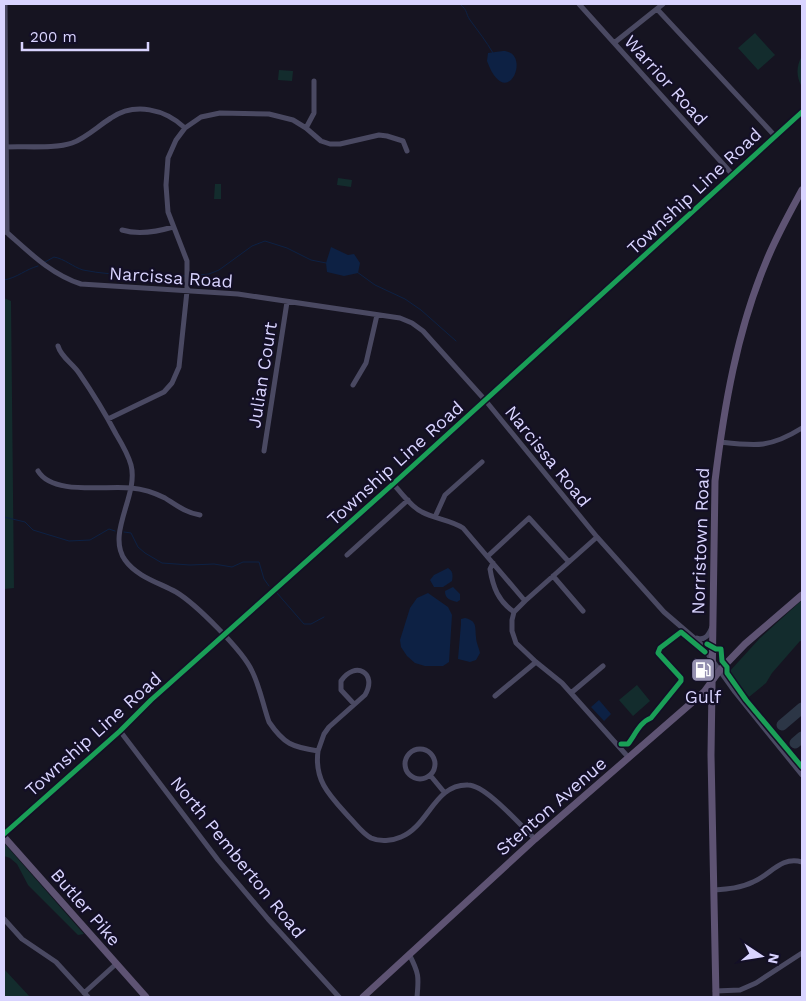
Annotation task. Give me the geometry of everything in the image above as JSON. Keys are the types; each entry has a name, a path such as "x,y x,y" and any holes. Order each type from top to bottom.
{"main road":[{"name":"Norristown Road","path":"716,994 711,755 715,481 720,442 736,358 748,310 766,262 802,190"},
{"name":"Stenton Avenue","path":"363,997 535,839 704,692 720,670 745,644 802,595"},
{"name":"Butler Pike","path":"4,835 146,997"}],"street":[{"path":"5,4 6,232"},
{"name":"Warrior Road","path":"578,4 732,174"},
{"path":"614,43 663,4"},
{"path":"657,9 774,136"},
{"path":"306,128 314,113 314,81"},
{"path":"6,147 71,144 113,116 138,108 162,112 180,122 186,128"},
{"path":"108,419 161,394 172,384 179,367 187,291 187,261 173,227 166,203 168,158 176,140 186,128 201,118 225,112 278,115 293,120 321,141 334,145 375,136 388,136 403,141 408,151"},
{"name":"Township Line Road","path":"4,835 802,112"},
{"path":"122,230 146,232 160,231 173,227"},
{"name":"Narcissa Road","path":"6,232 42,264 64,277 81,284 238,294 400,318 412,322 423,331 485,400 597,537 664,612 694,637 712,658 735,692 802,775"},
{"name":"Julian Court","path":"264,451 287,302"},
{"path":"354,385 366,363 377,315"},
{"path":"58,346 62,354 78,372 108,419 132,466 131,488 119,539 122,555 125,560 136,571 185,598 224,635 249,665 268,722 280,738 298,748 318,751"},
{"path":"720,442 771,444 802,428"},
{"path":"436,517 445,495 482,462"},
{"path":"38,471 45,479 71,486 131,488 157,494 188,512 200,515"},
{"path":"393,484 416,509 463,528 525,601"},
{"path":"347,555 408,500"},
{"path":"488,556 529,518 569,562"},
{"path":"597,537 514,612 512,631 515,641 536,662 562,682 629,758"},
{"path":"493,563 490,568 494,587 504,605 514,612"},
{"path":"554,576 583,611"},
{"path":"694,637 705,638 710,633 712,627"},
{"path":"495,696 536,662"},
{"path":"571,693 603,666"},
{"path":"354,704 342,690 341,681 349,672 360,670 368,675 369,685 365,695 329,727 324,734 318,751 318,772 327,792 364,833 374,839 393,840 408,834 418,825 444,792 465,785 480,788 535,839"},
{"name":"North Pemberton Road","path":"120,731 218,860 268,919 339,997"},
{"path":"418,749 423,749 432,754 435,766 430,775 419,778 410,774 406,763 410,754 418,749"},
{"path":"430,775 444,792"},
{"path":"714,890 737,888 755,882 777,865 794,860 802,862"},
{"path":"4,919 22,939 56,962 86,995 116,964"},
{"path":"716,994 740,990 756,983 802,953"},
{"path":"409,954 419,978 417,997"}],"green space":[{"path":"755,33 775,55 758,70 738,48"},
{"path":"802,56 802,87 798,72"},
{"path":"279,70 293,71 292,81 278,80"},
{"path":"338,178 352,180 351,187 337,185"},
{"path":"215,184 221,184 221,199 214,199"},
{"path":"4,298 11,301 14,588 4,589"},
{"path":"802,600 802,641 772,673 766,683 749,697 729,672 760,638"},
{"path":"637,685 650,701 633,716 619,700"},
{"path":"4,843 84,934 78,935 28,885 17,864 4,856"},
{"path":"4,969 30,997 4,997"}],"water":[{"path":"503,51 512,54 516,60 514,76 509,82 502,82 495,76 487,61 488,53"},
{"path":"331,247 348,255 354,254 360,263 358,273 344,276 327,272 326,263"},
{"path":"448,568 452,573 452,581 443,587 434,587 430,580 434,575"},
{"path":"453,587 460,594 460,600 457,602 448,599 445,594 445,591"},
{"path":"428,593 448,607 452,615 449,662 443,666 425,666 415,663 401,647 400,640 410,608 417,598"},
{"path":"465,618 475,624 476,641 480,653 476,660 470,662 458,659 461,619"},
{"path":"599,700 611,714 604,721 591,707"}],"waterway":[{"path":"460,4 493,53"},
{"path":"189,276 209,274 219,270 252,246 265,241 287,248 311,260 326,263"},
{"path":"45,262 54,257 83,270 96,272 185,276"},
{"path":"4,280 38,266"},
{"path":"357,272 375,285 405,299 421,310 456,341"},
{"path":"4,517 25,522 33,530 69,541 90,540 109,529 115,531"},
{"path":"124,532 131,533 138,547 162,563 214,564 232,567 243,562 259,562 264,579 269,586"},
{"path":"277,593 304,624 311,624 324,617"}],"taxiway":[{"path":"782,725 802,708"},
{"path":"795,743 802,737"}],"cycle path":[{"path":"4,834 802,112"},
{"path":"621,744 628,744 641,726 651,718 681,681 681,678 658,653 660,648 681,632 705,652"},
{"path":"707,644 716,649 721,649 722,661 727,667 727,673 746,700 802,767"}],"place":[{"name":"Gulf","path":"703,670"}]}
